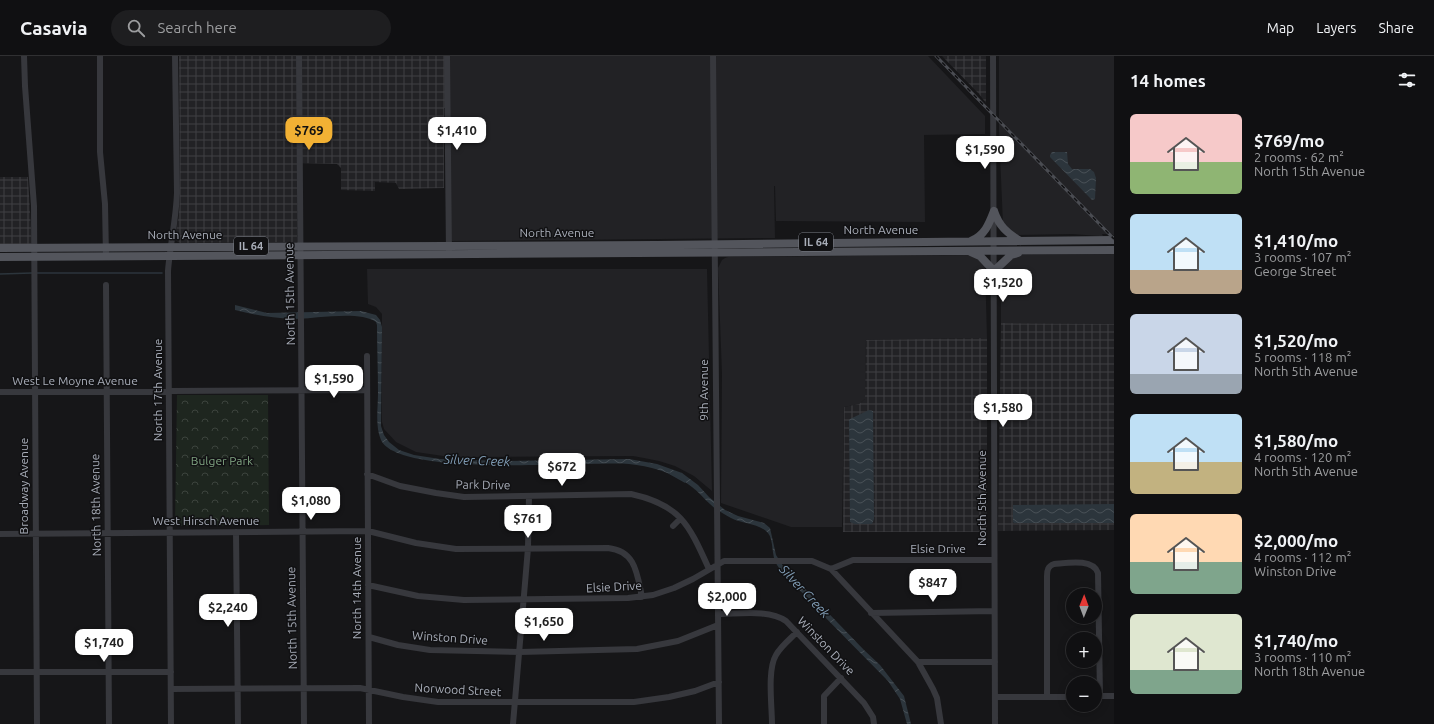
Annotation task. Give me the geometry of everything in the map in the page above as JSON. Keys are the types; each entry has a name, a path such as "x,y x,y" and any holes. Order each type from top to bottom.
{"main road":[{"path":"994,211 1005,231 1022,241"},
{"path":"970,242 978,238 983,233 990,223 994,211"},
{"name":"North Avenue","path":"0,257 106,256 170,251 301,246 1114,240"},
{"name":"North Avenue","path":"0,248 106,247 170,251 301,255 1114,250"},
{"path":"965,251 975,253 980,256 994,271 1011,254 1030,250"}],"street":[{"name":"Broadway Avenue","path":"24,56 24,86 34,206 37,724"},
{"path":"100,56 100,152 105,205 106,256"},
{"name":"North 17th Avenue","path":"171,724 168,271 177,193 176,56"},
{"name":"North 15th Avenue","path":"299,56 304,724"},
{"path":"447,56 449,254"},
{"name":"9th Avenue","path":"713,56 719,724"},
{"name":"North 5th Avenue","path":"993,56 995,724"},
{"name":"North 18th Avenue","path":"106,285 109,724"},
{"name":"North 14th Avenue","path":"367,356 369,724"},
{"name":"West Le Moyne Avenue","path":"0,392 366,390"},
{"name":"Park Drive","path":"367,474 400,486 436,494 464,497 631,494 647,498 671,510 689,527 710,568"},
{"path":"513,724 528,548 529,496"},
{"path":"673,526 680,519"},
{"name":"West Hirsch Avenue","path":"0,534 368,531 411,542 443,548 608,548 620,550 629,557 637,572 642,597"},
{"path":"236,532 238,724"},
{"name":"Elsie Drive","path":"368,585 406,594 464,600 642,597 654,595 674,588 693,579 724,560 812,561 831,569 852,560 994,560"},
{"path":"1047,697 1047,573 1050,565 1088,563 1098,570 1098,676"},
{"path":"831,569 918,662 937,698 941,724"},
{"path":"871,613 994,611"},
{"name":"Winston Drive","path":"718,614 770,614 781,617 864,703 873,717 874,724"},
{"name":"Winston Drive","path":"369,637 398,645 430,650 520,652 629,650 651,648 678,641 718,625"},
{"path":"772,724 771,679 773,663 779,650 797,632"},
{"path":"918,662 995,662"},
{"path":"0,672 171,672"},
{"path":"824,724 824,696 841,678"},
{"name":"Norwood Street","path":"171,689 360,688 403,697 438,702 634,702 653,700 695,690 719,682"},
{"path":"995,697 1066,696"},
{"path":"1102,696 1114,696"}],"shaded area":[{"path":"179,56 447,56 448,107 444,108 444,188 399,189 396,183 375,182 375,191 341,190 341,168 337,164 297,163 297,242 180,243 175,240 180,196"},
{"path":"447,56 928,56 985,116 985,134 924,135 925,222 776,221 774,186 775,238 450,241"},
{"path":"942,56 986,56 986,103 979,94"},
{"path":"999,56 1114,56 1114,236 1112,234 1102,234 1103,236 1072,234 1017,235 1003,224 999,132"},
{"path":"0,177 28,177 32,245 0,245"},
{"path":"1114,254 1114,324 1001,323 1001,272 1005,262 1020,255"},
{"path":"970,255 985,265 987,338 866,340 865,399 859,404 844,407 842,527 791,527 721,503 722,374 718,268 722,260 728,257"},
{"path":"367,269 707,269 712,491 694,476 675,466 633,456 450,457 416,452 396,442 384,429 382,422 382,314 376,307 368,304"},
{"path":"1001,323 1114,324 1114,530 998,531"},
{"path":"987,338 987,532 843,532 844,407 859,404 865,399 866,340"}],"green space":[{"name":"Bulger Park","path":"177,395 268,395 269,525 175,526"}],"water":[{"path":"1052,152 1067,152 1068,164 1072,169 1090,169 1094,172 1096,178 1095,199 1092,200 1050,157"},
{"path":"235,305 267,313 361,311 376,315 380,320 382,327 381,426 384,435 389,442 399,450 414,455 440,459 503,461 629,459 657,464 682,473 698,485 709,497 725,510 738,516 764,523 770,528 776,555 783,566 880,665 904,696 911,724 907,724 900,699 888,681 790,581 777,565 770,536 760,527 731,518 720,512 695,489 676,477 648,467 629,464 456,464 421,459 395,452 381,440 378,429 376,322 359,316 293,319 271,317 235,310"},
{"path":"869,410 873,411 874,519 872,524 855,524 850,522 849,420"},
{"path":"1114,504 1114,523 1013,522 1013,505"}],"waterway":[{"path":"0,274 32,273"},
{"path":"36,273 162,273"},
{"name":"Silver Creek","path":"669,473 685,482"}],"railway":[{"path":"936,56 1114,239"}]}
